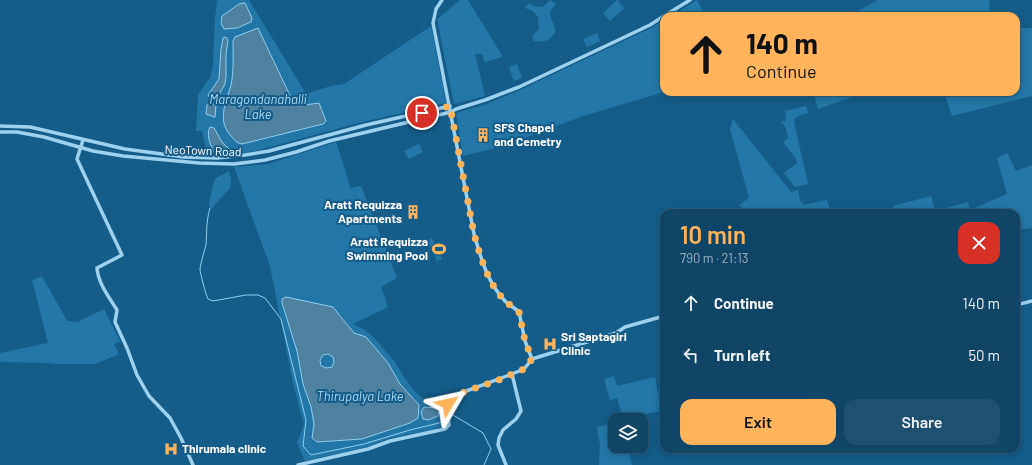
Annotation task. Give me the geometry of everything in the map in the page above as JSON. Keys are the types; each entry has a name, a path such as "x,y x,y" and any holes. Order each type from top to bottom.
{"street":[{"path":"442,0 436,9 433,23 474,234 482,263 493,287 506,302 519,312 525,341 532,359"},
{"path":"670,12 690,0"},
{"path":"451,112 456,108 485,100 519,87 650,25 660,19"},
{"path":"450,106 456,108"},
{"name":"NeoTown Road","path":"0,126 30,127 125,149 184,157 218,158 246,156 269,152 366,125 450,106"},
{"name":"NeoTown Road","path":"0,132 17,132 44,137 80,147 123,156 199,163 234,164 270,158 329,141 451,112"},
{"path":"83,140 77,158 122,255 97,268 98,273 105,291 117,310 115,322 137,375 149,396 166,412 170,418 193,465"},
{"path":"269,152 270,158"},
{"path":"1020,304 1032,301"},
{"path":"298,465 368,449 390,441 445,429 449,425 449,400 461,393 524,369 532,359 616,333 625,327 660,317"},
{"path":"506,465 498,445 499,438 503,430 516,419 521,411 512,374"}],"shaded area":[{"path":"217,0 249,0 306,94 331,86 344,84 431,26 446,103 358,123 251,152 233,155 207,153 202,131 196,131 198,95 210,77 213,66"},
{"path":"460,0 468,0 503,57 485,62 482,54 475,54 485,96 454,104 437,19"},
{"path":"550,0 556,4 550,12 555,32 546,41 534,41 532,37 539,28 538,17 533,11 525,8 529,3 540,7 546,5"},
{"path":"617,0 624,8 610,21 603,13"},
{"path":"697,0 704,12 678,12"},
{"path":"878,0 989,0 990,12 858,12"},
{"path":"660,22 660,93 583,116 503,146 463,156 456,113 487,104 520,90"},
{"path":"1020,28 1032,28 1032,96 952,116 945,96 1020,96"},
{"path":"597,33 600,41 587,47 583,39"},
{"path":"517,64 522,78 514,81 509,67"},
{"path":"814,96 855,96 818,109"},
{"path":"806,106 808,113 797,117 794,122 808,184 795,187 784,173 797,163 796,159 783,142 788,138 786,128 781,121 786,121 785,111"},
{"path":"733,119 791,192 798,190 800,201 804,205 827,200 830,209 743,209 739,205 749,198 730,129"},
{"path":"336,142 350,188 361,186 397,278 381,287 388,307 353,324 362,328 375,339 394,361 417,394 430,402 443,401 445,407 447,407 447,422 444,425 432,430 390,438 364,448 305,461 297,443 304,424 293,383 270,266 234,167 268,164","holes":["286,297 341,315 354,333 366,337 388,363 400,384 417,402 410,423 362,439 314,441 312,437 314,424 311,407 303,384 297,351 282,299","425,406 437,408 438,416 426,420 422,419 421,412"]},
{"path":"419,144 423,152 409,159 404,151"},
{"path":"1007,153 1016,171 1032,165 1032,228 1020,230 1020,209 972,209 1007,194 997,158"},
{"path":"229,171 231,187 211,209 209,204 213,184 216,178"},
{"path":"931,196 934,209 894,209 893,206"},
{"path":"968,202 970,209 942,209"},
{"path":"432,238 442,259 437,261 427,240"},
{"path":"42,276 67,321 80,322 81,320 104,309 120,341 114,344 119,354 95,364 0,362 0,353 48,343 32,280"},
{"path":"324,354 330,354 334,358 334,364 330,368 324,368 320,364 320,358"},
{"path":"614,376 617,386 655,377 660,401 660,411 648,414 622,413 617,398 610,400 604,379"},
{"path":"608,425 608,453 629,453 632,465 599,465 600,445 597,427"}],"water":[{"path":"245,3 252,18 251,22 237,28 224,29 221,23 222,16 239,4"},
{"name":"Maragondanahalli Lake","path":"258,28 294,104 298,106 319,103 326,121 323,124 242,144 235,141 227,131 223,118 232,80 233,41 235,37"},
{"path":"226,37 228,40 225,84 217,98 210,98 208,95 219,79 221,49 223,38"},
{"path":"207,105 216,105 215,117 206,114"},
{"path":"210,127 214,128 222,142 231,151 226,153 214,152 209,139 208,132"},
{"name":"Thirupalya Lake","path":"286,297 333,307 354,333 366,337 388,363 400,384 419,405 418,418 410,423 362,439 317,442 312,438 314,424 311,407 303,384 297,351 282,299","holes":["328,354 333,357 334,362 332,367 327,368 321,366 320,360 323,355"]},
{"name":"Thirupalya Lake","path":"424,407 439,409 438,416 428,420 423,419 421,412"}],"waterway":[{"path":"210,208 207,222 206,245 200,269 208,299 213,301 246,295 258,295 265,298 281,319 306,420 303,446 311,455 364,444 443,422 446,416"},
{"path":"449,415 453,415 483,433 491,449 484,465"}],"place":[{"name":"SFS Chapel and Cemetry","path":"483,135"},
{"name":"Aratt Requizza Apartments","path":"413,212"},
{"name":"Aratt Requizza Swimming Pool","path":"439,249"},
{"name":"Sri Saptagiri Clinic","path":"550,344"},
{"name":"Thirumala clinic","path":"171,449"}],"route":[{"path":"422,113 450,106 474,234 479,253 493,287 506,302 519,312 525,341 532,359 524,369 484,386 457,395 449,400 448,404"}]}
